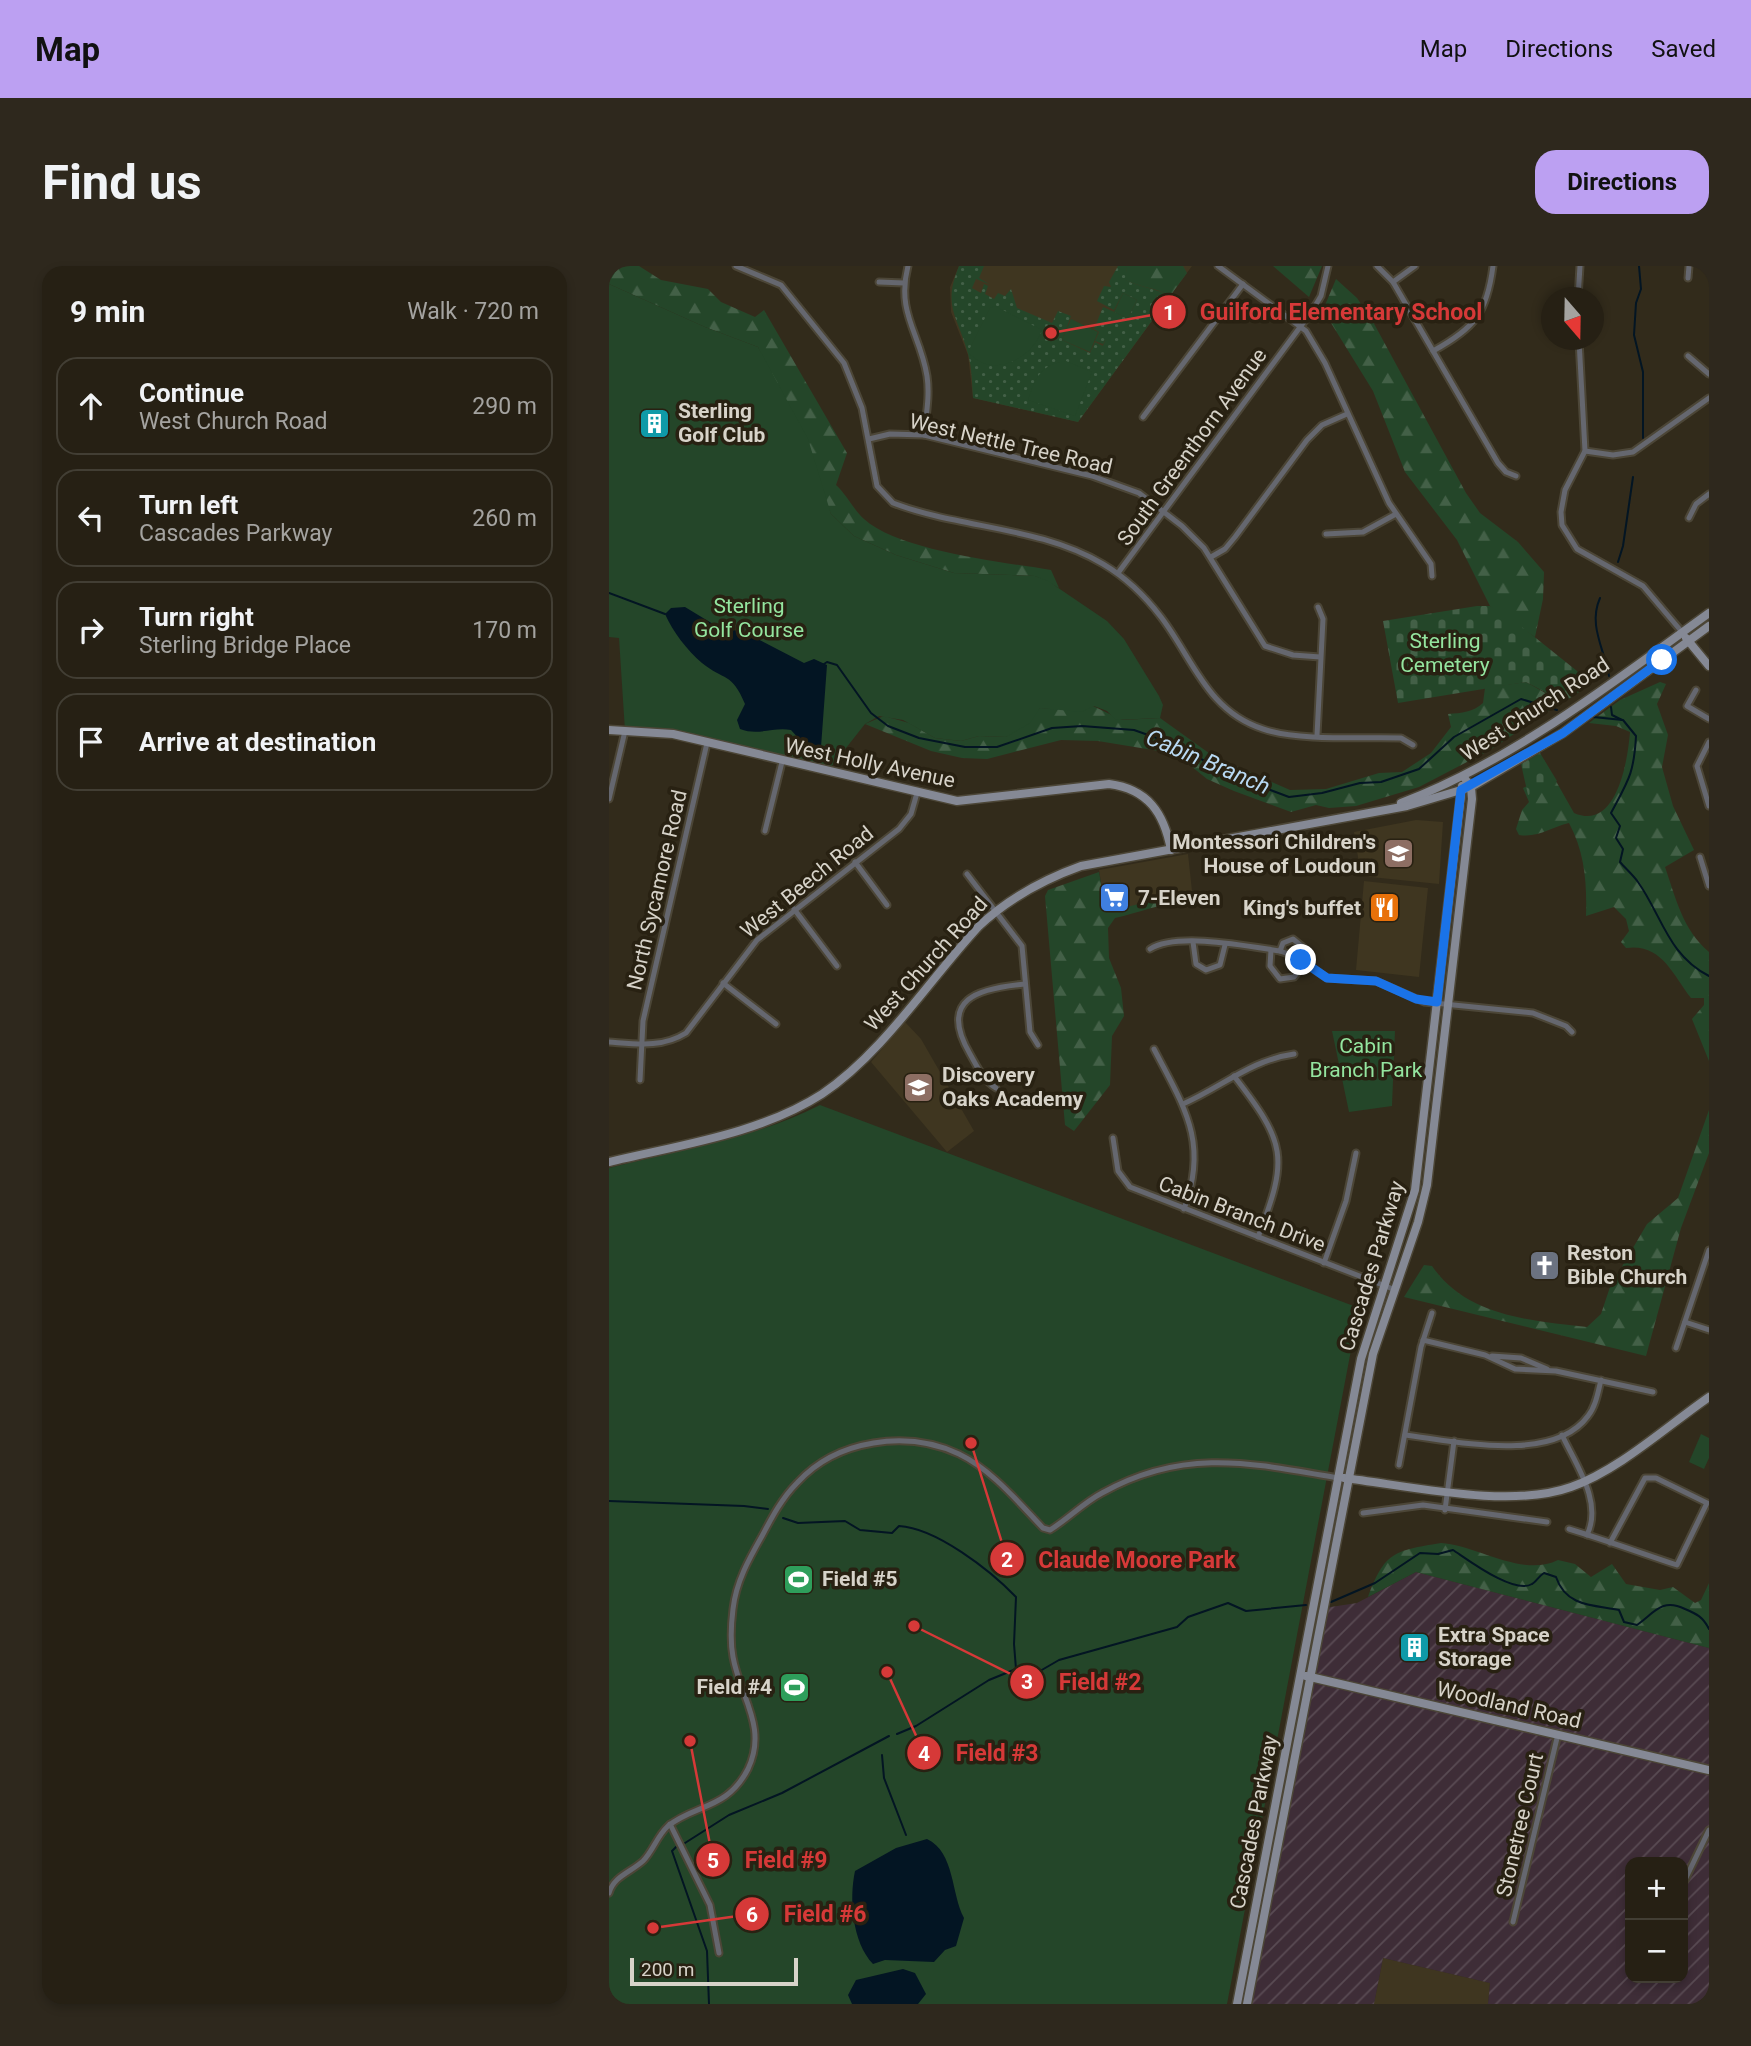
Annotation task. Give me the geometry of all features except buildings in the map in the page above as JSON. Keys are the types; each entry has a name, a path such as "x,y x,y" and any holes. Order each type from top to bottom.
{"main road":[{"name":"West Church Road","path":"1368,812 1401,803 1463,776 1549,725 1709,613"},
{"name":"West Church Road","path":"609,1163 764,1122 821,1095 868,1054 968,938 995,911 1038,884 1081,866 1419,803 1471,787 1563,733 1709,626"},
{"path":"1682,632 1709,666"},
{"name":"West Holly Avenue","path":"609,730 673,734 782,762 957,801 1109,784 1125,786 1142,794 1157,808 1167,830 1171,850"},
{"path":"1463,776 1471,787"},
{"name":"Cascades Parkway","path":"1237,2004 1361,1359 1415,1190 1463,776"},
{"name":"Cascades Parkway","path":"1247,2004 1373,1354 1425,1197 1468,843 1471,787"},
{"path":"1338,1478 1530,1496 1557,1492 1606,1470 1709,1397"},
{"name":"Woodland Road","path":"1301,1675 1709,1770"}],"street":[{"path":"736,266 781,285 829,342 852,379 869,439 877,486 893,503 1043,539 1081,552 1118,573 1161,618 1202,684 1230,712 1262,729 1317,735 1401,738 1413,745"},
{"path":"908,266 904,284 906,315 927,375 929,396 925,435"},
{"path":"1219,266 1301,326 1325,363 1396,514 1431,564 1432,576"},
{"name":"South Greenthorn Avenue","path":"1118,573 1301,326 1321,296 1328,266"},
{"path":"1377,266 1394,282 1498,463 1506,472 1516,476"},
{"path":"1394,282 1415,266"},
{"path":"1433,351 1466,331 1480,315 1489,294 1493,266"},
{"path":"1579,287 1580,266"},
{"path":"1688,278 1689,266"},
{"path":"879,282 904,284"},
{"path":"1143,417 1243,284"},
{"path":"1580,350 1585,451 1562,498 1561,519 1565,533 1573,545 1588,557 1643,586 1682,632"},
{"path":"1688,356 1709,374"},
{"path":"1585,451 1612,455 1633,452 1709,398"},
{"path":"1211,557 1225,549 1235,537 1307,440 1322,425 1347,414"},
{"name":"West Nettle Tree Road","path":"869,439 890,433 925,435 1105,480 1139,493 1193,536 1211,557 1265,646 1293,655 1320,657"},
{"path":"1689,518 1696,503 1709,494"},
{"path":"1326,534 1363,531 1396,514"},
{"path":"1317,735 1323,619 1318,607"},
{"path":"1696,690 1687,706 1709,719"},
{"path":"609,799 625,731"},
{"path":"1709,742 1697,766 1709,806"},
{"name":"North Sycamore Road","path":"640,1080 643,1021 707,743"},
{"path":"765,831 782,762"},
{"name":"West Beech Road","path":"609,1042 672,1042 686,1033 757,940 899,828 911,814 917,793"},
{"path":"1700,858 1709,883"},
{"path":"855,862 887,905"},
{"path":"967,874 1022,946 1030,1032 1038,1045"},
{"path":"794,909 837,966"},
{"path":"1271,950 1270,966 1280,979 1294,977 1303,962 1304,948 1293,939 1283,943 1280,951"},
{"path":"1150,949 1168,941 1280,951 1327,978 1376,981 1416,999 1533,1013 1566,1026 1572,1032"},
{"path":"1193,942 1196,964 1206,970 1220,965 1225,945"},
{"path":"723,983 776,1024"},
{"path":"996,1088 986,1082 963,1042 958,1018 961,1009 980,991 1025,984"},
{"path":"1154,1049 1183,1104 1193,1132 1196,1154 1191,1191 1184,1209"},
{"path":"1183,1104 1261,1061 1294,1054"},
{"path":"1234,1076 1271,1126 1278,1151 1276,1191 1258,1237"},
{"name":"Cabin Branch Drive","path":"1113,1138 1115,1162 1122,1180 1136,1190 1393,1289"},
{"path":"1324,1263 1346,1201 1356,1153"},
{"path":"1676,1348 1707,1266 1709,1250"},
{"path":"1399,1465 1423,1340 1432,1313"},
{"path":"1685,1321 1709,1330"},
{"path":"1423,1340 1486,1355 1521,1358 1556,1371"},
{"path":"1486,1355 1515,1369 1556,1371 1653,1392"},
{"path":"1405,1435 1514,1446 1562,1435 1587,1418 1595,1403 1601,1380"},
{"path":"1562,1435 1594,1510 1587,1535"},
{"path":"609,1893 617,1880 643,1862 670,1824 719,1801 734,1788 748,1769 756,1726 733,1657 731,1630 736,1590 746,1564 778,1506 804,1476 836,1455 866,1444 887,1441 909,1441 947,1449 982,1469 1043,1528 1050,1530 1090,1500 1121,1483 1179,1464 1212,1460 1247,1461 1338,1478"},
{"path":"1445,1510 1454,1441"},
{"path":"1569,1529 1610,1543 1677,1565 1707,1503 1656,1478 1645,1478 1610,1543"},
{"path":"1363,1513 1415,1505 1547,1522"},
{"name":"Stonetree Court","path":"1513,1922 1558,1734"},
{"path":"670,1824 710,1905 719,1952"},
{"path":"1688,1874 1709,1830"}],"shaded area":[{"path":"959,266 1192,266 1078,422 973,398 968,355 951,312 950,287"},
{"name":"Montessori Children's House of Loudoun","path":"1416,820 1443,822 1439,884 1361,876 1354,832"},
{"path":"1188,854 1192,891 1106,913 1099,870"},
{"path":"1364,881 1428,888 1419,977 1356,970"},
{"name":"Discovery Oaks Academy","path":"905,1022 921,1039 974,1131 947,1152 871,1062"},
{"path":"1416,1572 1709,1648 1709,2004 1488,2004 1490,1983 1383,1958 1374,2004 1247,2004 1324,1608 1357,1603"},
{"path":"1383,1958 1490,1983 1488,2004 1374,2004"}],"green space":[{"path":"609,266 639,266 661,280 708,289 721,302 755,317 764,310 847,453 836,485 864,519 880,530 926,547 1051,570 1059,588 1035,576 954,573 896,555 854,536 831,514 758,347 705,327 609,284"},
{"path":"959,266 984,266 979,278 989,284 976,279 972,288 981,293 984,284 988,286 985,294 994,299 998,293 1005,296 1011,289 1017,308 1052,323 1058,311 1071,316 1062,340 1090,353 1095,342 1103,346 1106,339 1103,344 1095,341 1099,332 1094,329 1103,307 1128,318 1137,300 1123,293 1114,310 1097,301 1104,286 1111,287 1109,282 1118,266 1127,266 1126,280 1170,296 1078,422 973,398 969,359 952,302 954,280"},
{"path":"1127,266 1183,266 1187,273 1170,296 1125,280"},
{"path":"1273,266 1322,266 1309,297"},
{"path":"1336,279 1357,298 1372,320 1466,493 1480,513 1518,542 1544,572 1543,599 1535,637 1490,606 1457,540 1405,472 1373,391 1323,310"},
{"name":"Sterling Golf Course","path":"609,284 705,327 758,347 808,439 831,514 854,536 896,555 954,573 1035,576 1048,581 1107,621 1124,639 1159,696 1163,705 1160,718 1116,720 1107,711 1094,706 1081,712 1040,708 1030,723 1006,737 979,736 961,741 935,738 903,720 879,716 865,724 827,772 673,734 625,731 619,638 609,637"},
{"path":"1123,293 1137,300 1128,318 1114,312"},
{"path":"995,306 1042,330 1030,350 1021,357 999,365 978,360 968,352 990,308"},
{"path":"1071,319 1098,332 1090,352 1062,340"},
{"path":"1066,361 1092,372 1075,416 1028,400 1040,373 1051,365"},
{"name":"Sterling Cemetery","path":"1490,606 1502,611 1577,671 1588,686 1564,702 1526,682 1398,703 1383,621"},
{"path":"1526,682 1556,699 1556,706 1490,750 1419,787 1356,806 1329,808 1316,805 1291,812 1207,779 1186,762 1159,751 1098,741 1061,740 987,759 962,758 931,751 865,724 884,716 909,723 935,738 961,741 979,736 1006,737 1040,708 1093,706 1122,720 1160,718 1213,756 1290,790 1326,789 1379,773 1402,772 1431,753 1451,727 1448,714 1467,712 1479,706 1483,703 1485,688"},
{"path":"1660,682 1666,684 1657,704 1668,735 1662,767 1673,806 1694,850 1665,867 1687,924 1709,952 1709,1061 1692,1019 1704,1005 1704,998 1691,998 1657,955 1648,950 1626,948 1621,942 1629,931 1626,919 1614,907 1586,916 1584,868 1579,846 1569,823 1526,836 1519,835 1516,829 1522,810 1529,802 1523,788 1535,782 1540,760 1544,760 1574,813 1589,816 1601,812 1610,803 1623,775 1630,732 1616,726 1589,723 1620,700"},
{"path":"1540,753 1557,781 1528,795 1521,764"},
{"path":"1099,872 1106,912 1192,891 1205,898 1205,905 1183,902 1160,906 1115,918 1108,928 1109,958 1121,988 1124,1016 1112,1036 1110,1085 1074,1131 1065,1125 1045,896 1048,890"},
{"name":"Cabin Branch Park","path":"1332,1031 1395,1031 1392,1106 1349,1112"},
{"path":"820,1105 1359,1308 1227,2004 609,2004 609,1168 744,1135"},
{"path":"1709,1110 1709,1153 1681,1228 1646,1356 1404,1297 1424,1265 1432,1266 1446,1283 1481,1306 1522,1318 1587,1327 1601,1314 1610,1287 1647,1224 1678,1198"},
{"path":"1701,1434 1709,1438 1709,1458 1704,1469 1689,1462"},
{"path":"1441,1543 1515,1563 1544,1565 1558,1560 1575,1564 1591,1577 1612,1564 1626,1584 1660,1590 1673,1587 1695,1603 1701,1600 1709,1583 1709,1648 1416,1572 1368,1597 1380,1571 1393,1556 1412,1548"}],"water":[{"path":"685,607 713,624 748,634 804,663 814,659 827,665 821,747 800,740 791,730 753,732 740,729 737,720 745,704 736,687 691,652 676,634 665,614 671,608"},
{"path":"927,1839 943,1853 948,1863 964,1918 956,1946 945,1950 934,1962 885,1960 873,1964 856,1932 852,1894 855,1871 896,1848"},
{"path":"903,1969 915,1973 926,1994 918,2004 852,2004 848,1995 856,1980"}],"waterway":[{"path":"1639,266 1641,289 1636,303 1634,335 1643,372 1643,438"},
{"path":"1618,562 1623,546 1633,477"},
{"path":"609,593 665,614"},
{"path":"1600,598 1596,627 1609,676"},
{"name":"Cabin Branch","path":"824,664 827,662 837,665 871,713 888,726 919,738 965,747 997,747 1052,728 1082,726 1134,730 1168,742 1236,777 1289,797 1322,793 1360,783 1381,782 1419,769 1454,737 1521,699 1557,710"},
{"name":"Cabin Branch","path":"1611,707 1612,715 1622,720"},
{"name":"Cabin Branch","path":"1593,717 1623,720 1636,736 1629,777 1611,813 1620,826 1616,838 1623,849 1620,862 1638,882 1675,946 1695,967 1709,976"},
{"path":"609,1501 768,1509"},
{"path":"783,1518 798,1523 845,1521 860,1530 892,1533 899,1526 929,1534 962,1552 1016,1597 1016,1669"},
{"path":"1331,1602 1375,1583 1420,1553 1438,1554 1453,1550 1514,1585 1532,1584 1544,1573 1556,1577 1561,1587 1574,1599 1619,1610 1624,1622 1637,1625 1659,1608 1670,1605 1696,1614 1709,1629"},
{"path":"897,1734 916,1726 989,1680 1016,1669 1040,1671 1059,1660 1177,1627 1188,1617 1228,1603 1246,1611 1306,1605"},
{"path":"685,1843 729,1815 782,1793 889,1736"},
{"path":"882,1755 884,1778 906,1835"},
{"path":"676,1847 672,1851 707,1951 709,2004"}],"place":[{"name":"Guilford Elementary School","path":"1051,333"},
{"name":"Sterling Golf Club","path":"655,423"},
{"name":"Montessori Children's House of Loudoun","path":"1399,854"},
{"name":"7-Eleven","path":"1115,898"},
{"name":"King's buffet","path":"1384,908"},
{"name":"Discovery Oaks Academy","path":"919,1087"},
{"name":"Reston Bible Church","path":"1544,1265"},
{"name":"Claude Moore Park","path":"971,1443"},
{"name":"Field #5","path":"799,1579"},
{"name":"Field #2","path":"914,1626"},
{"name":"Extra Space Storage","path":"1415,1647"},
{"name":"Field #3","path":"887,1672"},
{"name":"Field #4","path":"795,1687"},
{"name":"Field #9","path":"690,1741"},
{"name":"Field #6","path":"653,1928"}],"route":[{"path":"1301,960 1327,978 1376,981 1406,996 1424,1002 1437,1002 1461,790 1471,787 1563,733 1662,660"}]}
